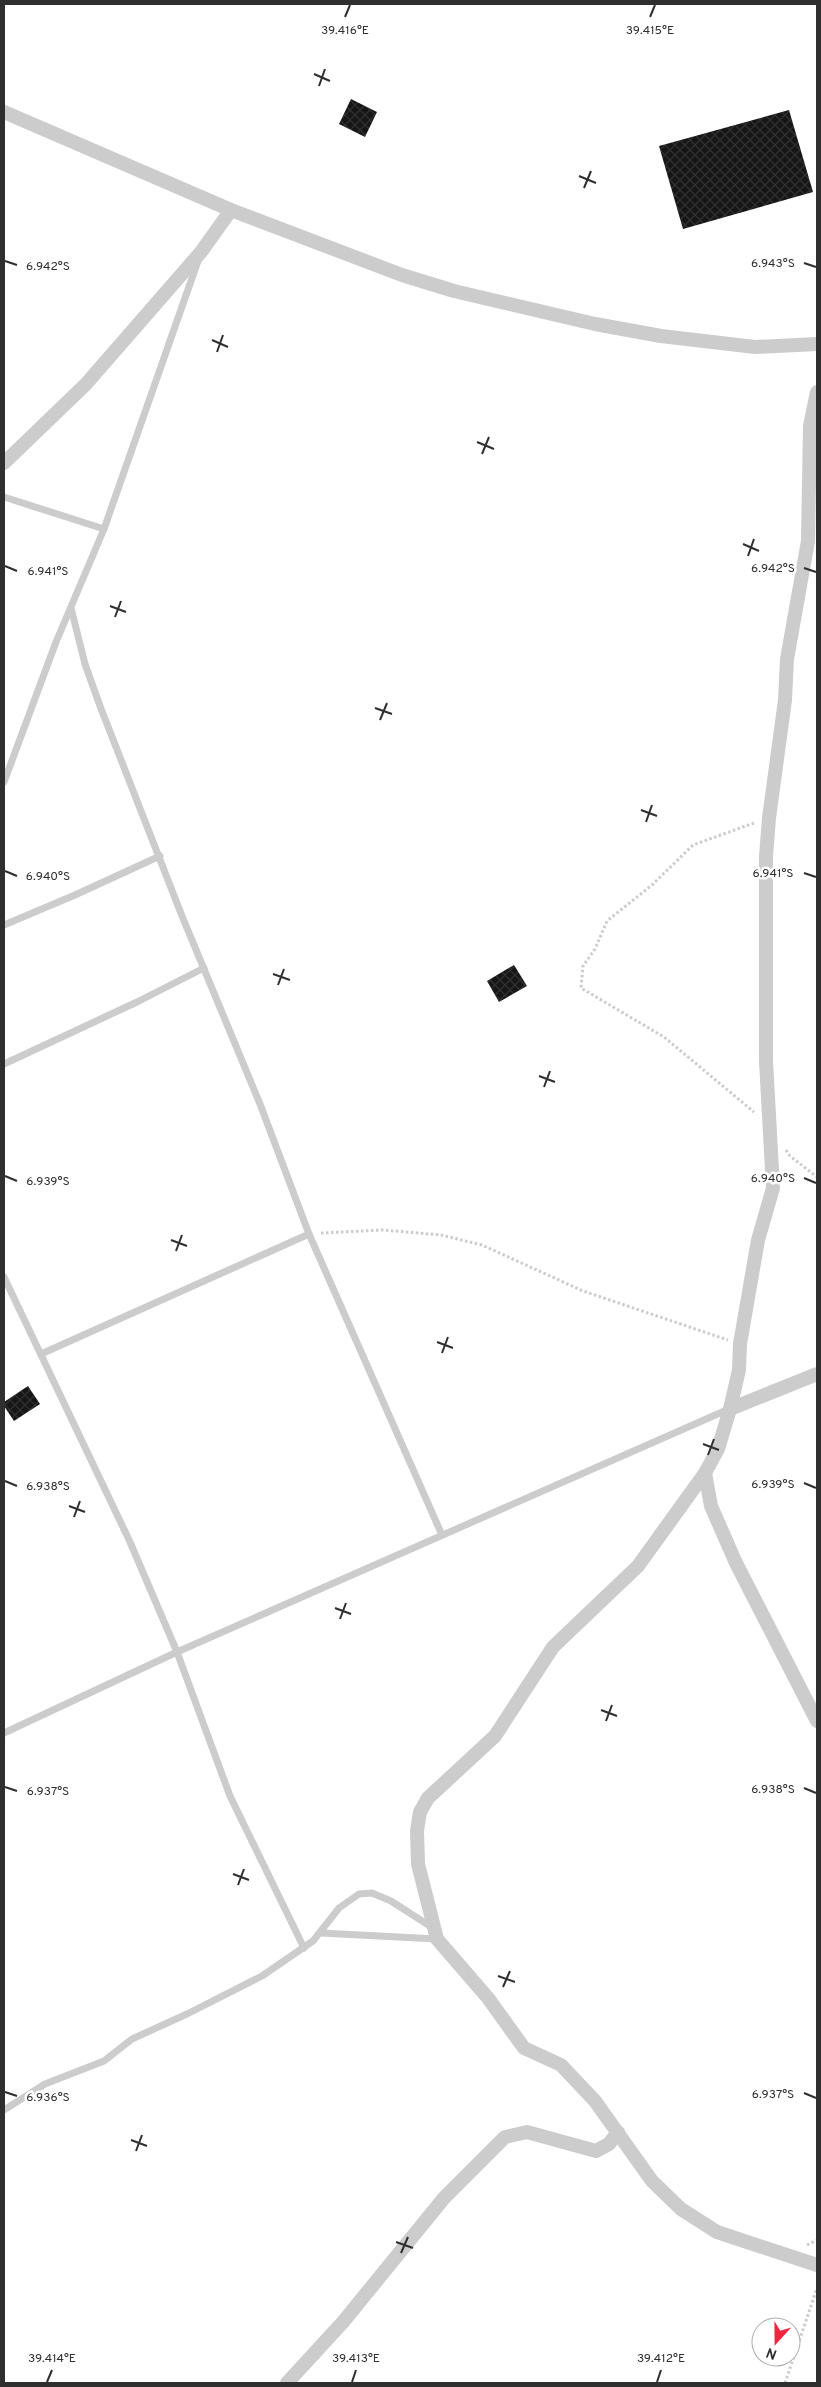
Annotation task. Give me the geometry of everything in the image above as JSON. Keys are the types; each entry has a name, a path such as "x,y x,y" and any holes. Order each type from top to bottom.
{"street":[{"path":"4,112 231,210 402,275 454,291 522,308 661,336 755,347 817,344"},
{"path":"4,463 86,384 201,252 231,210"},
{"path":"817,392 810,426 808,541 787,659 785,700 769,818 766,856 766,1061 773,1188 758,1240 740,1344 739,1370 730,1409 718,1449 705,1473 638,1566 553,1647 495,1736 428,1798 420,1812 417,1831 418,1864 435,1934 488,1998 524,2048 561,2065 595,2101 652,2181 681,2209 717,2232 817,2265"},
{"path":"730,1409 817,1374"},
{"path":"705,1473 711,1506 736,1563 817,1721"},
{"path":"287,2383 343,2322 444,2198 505,2137 527,2132 596,2151 609,2144 618,2132"}],"lane":[{"path":"4,782 71,608 104,530 201,252"},
{"path":"4,498 104,530"},
{"path":"71,608 85,664 100,706 309,1234 442,1535"},
{"path":"4,925 160,856"},
{"path":"4,1064 137,1002 204,968"},
{"path":"41,1354 309,1234"},
{"path":"4,1277 130,1542 177,1652 230,1796 304,1948"},
{"path":"4,1733 177,1652 730,1409"},
{"path":"4,2110 45,2084 104,2061 132,2039 237,1990 280,1965 321,1933 339,1908 359,1894 372,1893 391,1900 435,1934"},
{"path":"321,1933 435,1934"}],"path":[{"path":"769,818 740,826 693,845 652,885 607,921 595,949 583,966 581,988 664,1037 770,1127 790,1156 817,1177"},
{"path":"309,1234 383,1230 442,1235 482,1245 582,1291 740,1344"},
{"path":"785,2383 817,2288"}],"building":[{"path":"351,99 377,112 365,137 339,124"},
{"path":"789,110 813,192 683,229 659,146"},
{"path":"514,965 527,986 499,1002 487,981"},
{"path":"28,1386 40,1404 14,1421 4,1406 4,1402"}]}
